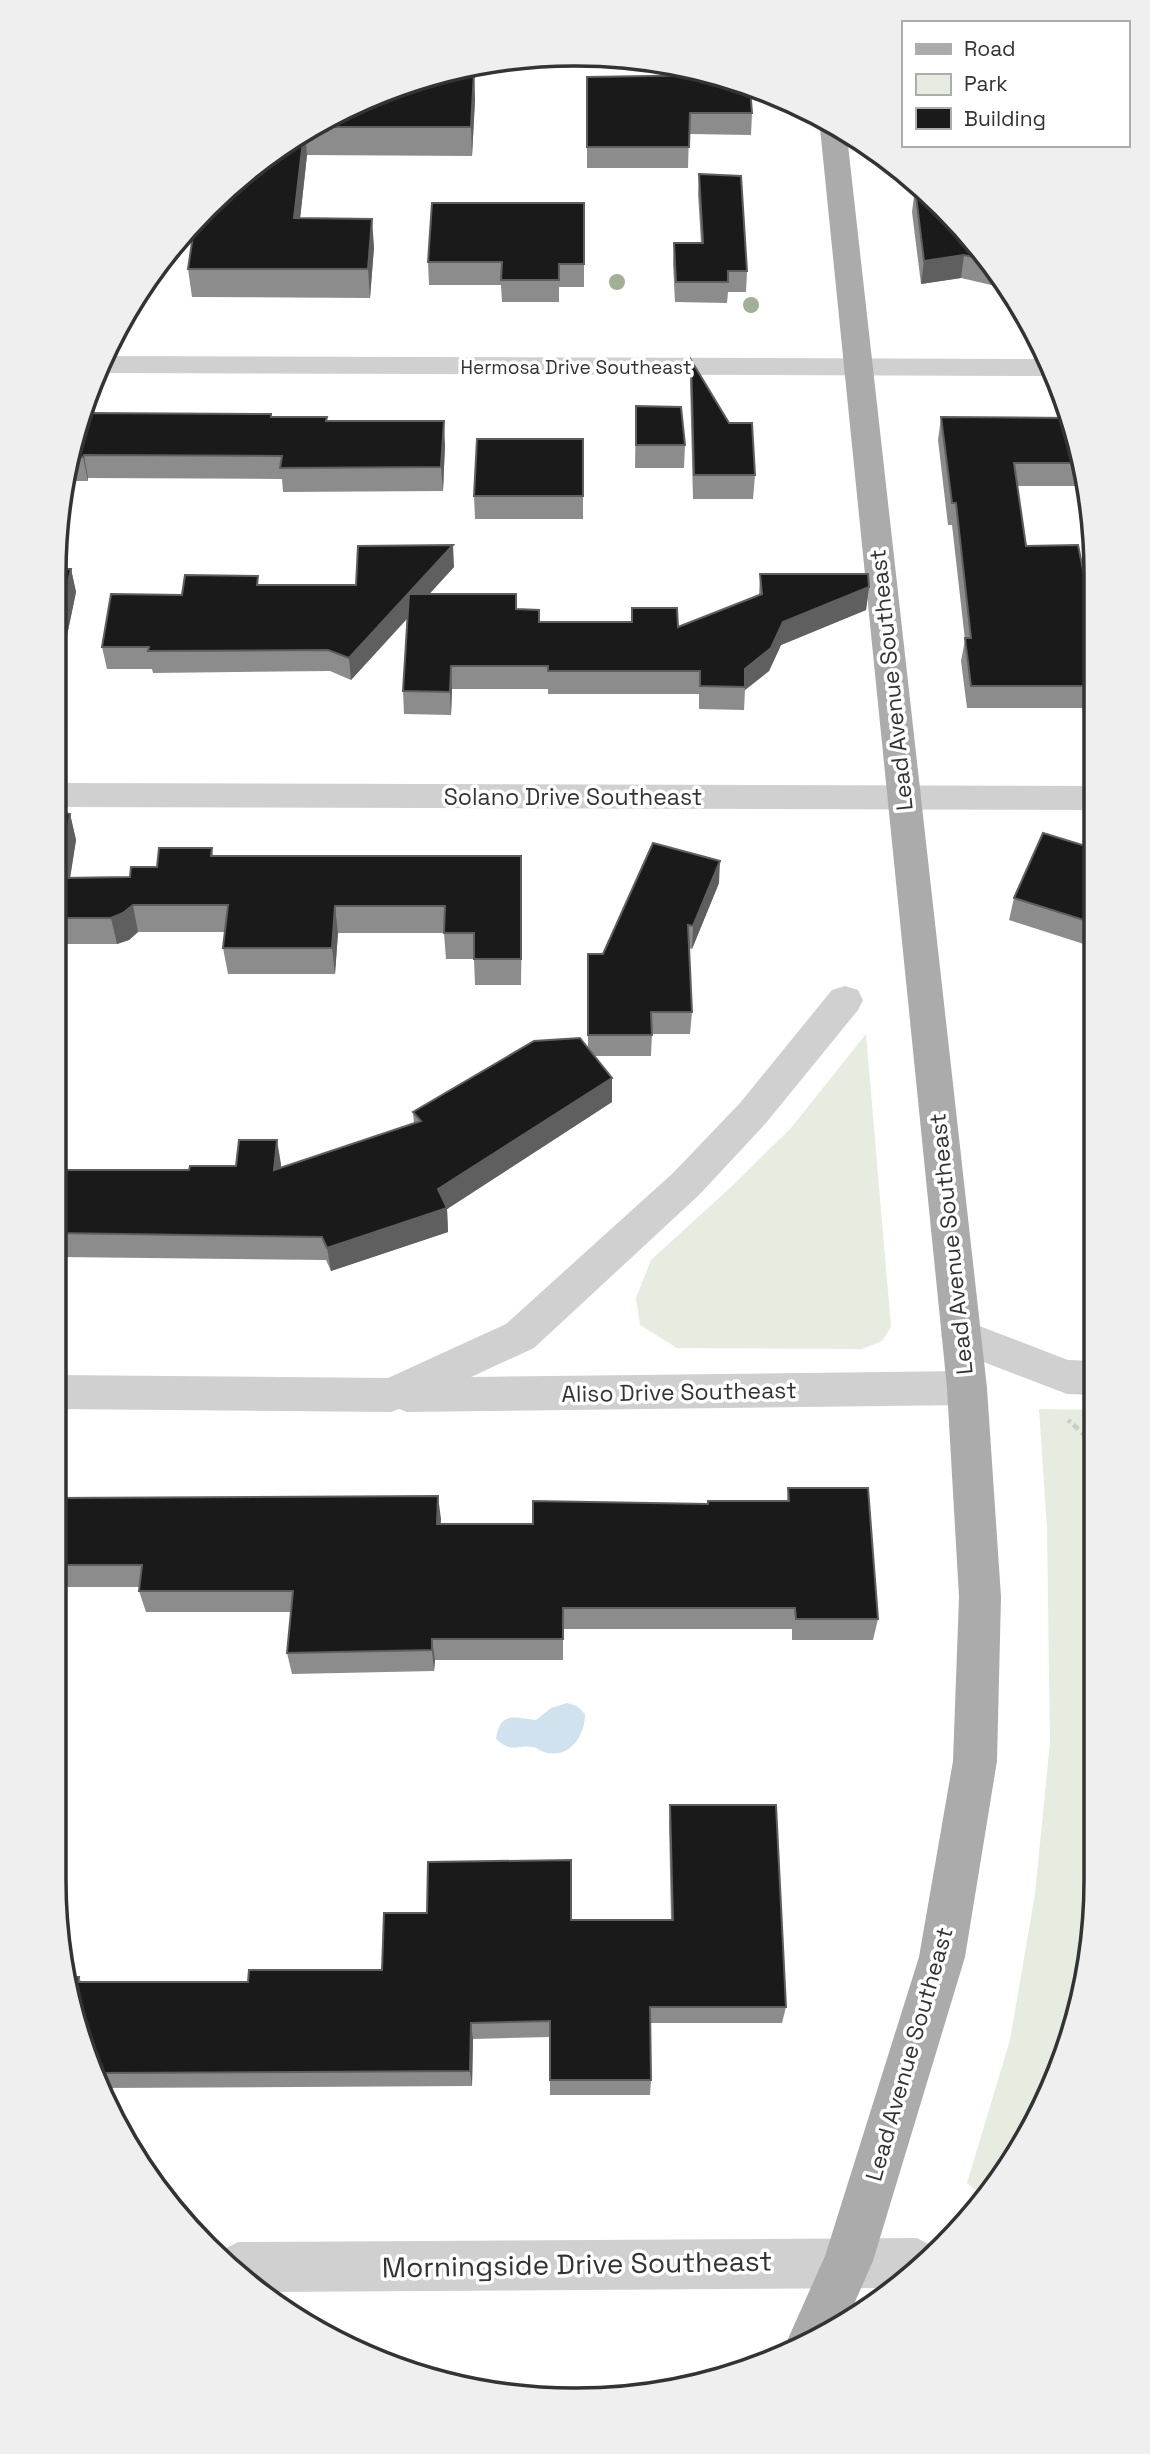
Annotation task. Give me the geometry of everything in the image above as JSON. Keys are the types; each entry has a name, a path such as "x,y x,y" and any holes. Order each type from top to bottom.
{"main road":[{"name":"Lead Avenue Southeast","path":"820,2324 848,2261 942,1957 975,1761 980,1597 967,1388 834,138"}],"street":[{"name":"Hermosa Drive Southeast","path":"112,365 1039,368"},
{"name":"Solano Drive Southeast","path":"66,795 1084,797"},
{"name":"Aliso Drive Southeast","path":"391,1395 520,1336 685,1184 753,1113 845,1000"},
{"path":"961,1336 1068,1377 1084,1378"},
{"name":"Aliso Drive Southeast","path":"66,1392 391,1395 967,1388"},
{"name":"Morningside Drive Southeast","path":"252,2271 848,2261 908,2263"}],"green space":[{"path":"866,1034 891,1327 882,1341 862,1349 677,1348 640,1325 636,1298 651,1260 791,1128"},
{"path":"1039,1409 1084,1410 1084,1879 1079,1945 1066,2011 1045,2074 1015,2133 977,2190 967,2183 1010,2040 1035,1894 1050,1742 1047,1528"}],"water":[{"path":"567,1703 577,1706 585,1714 580,1736 570,1748 548,1753 533,1747 507,1746 496,1739 505,1720 515,1717 536,1720 551,1708"}],"building":[{"path":"674,76 751,98 752,113 690,113 689,147 587,147 587,77"},
{"path":"474,77 471,127 336,127 412,93"},
{"path":"302,146 294,218 372,219 368,269 188,269 192,241 215,215 265,172"},
{"path":"699,174 741,176 747,271 728,271 728,282 676,282 674,243 703,243"},
{"path":"916,199 935,215 971,257 964,255 924,261"},
{"path":"432,203 584,203 584,264 559,264 559,280 501,280 502,262 428,262"},
{"path":"691,360 729,423 752,423 755,475 694,475"},
{"path":"636,406 681,407 685,445 636,445"},
{"path":"93,413 271,414 271,417 327,417 326,421 444,421 441,467 280,468 282,456 81,457"},
{"path":"941,417 1059,418 1071,463 1014,463 1026,546 1078,545 1084,575 1084,686 971,686 965,638 971,638 956,503 952,503"},
{"path":"477,439 583,439 583,496 474,496"},
{"path":"453,545 349,658 328,650 148,651 149,647 102,647 111,594 182,595 185,575 258,576 257,585 356,585 358,546"},
{"path":"66,569 71,569 66,591"},
{"path":"760,574 868,574 869,587 783,622 771,648 745,669 745,687 700,686 700,671 548,671 548,666 451,666 450,692 403,691 409,594 516,594 516,609 539,610 539,622 632,622 632,608 677,608 678,627 762,594"},
{"path":"66,813 70,814 66,837"},
{"path":"1043,833 1084,846 1084,920 1014,898"},
{"path":"653,843 720,861 693,926 688,925 692,1012 651,1012 652,1035 588,1035 588,954 603,954"},
{"path":"159,848 212,848 211,856 521,856 521,959 474,959 474,933 444,933 445,906 335,906 332,948 223,948 228,905 133,905 111,918 66,918 66,878 130,877 131,867 157,867"},
{"path":"580,1038 612,1078 438,1189 447,1208 327,1248 322,1237 66,1233 66,1170 189,1170 190,1166 236,1166 239,1140 277,1140 274,1170 421,1121 413,1112 534,1041"},
{"path":"788,1488 868,1488 878,1619 796,1619 795,1608 563,1608 563,1639 432,1639 432,1650 287,1653 293,1591 139,1591 142,1565 66,1565 66,1498 438,1496 437,1524 533,1524 533,1501 708,1504 708,1501 789,1501"},
{"path":"670,1805 776,1805 786,2007 650,2007 651,2080 550,2080 550,2021 471,2023 470,2071 105,2073 93,2042 76,1977 79,1977 78,1982 248,1982 249,1970 382,1970 384,1913 427,1913 428,1862 571,1860 571,1920 673,1920"}]}
